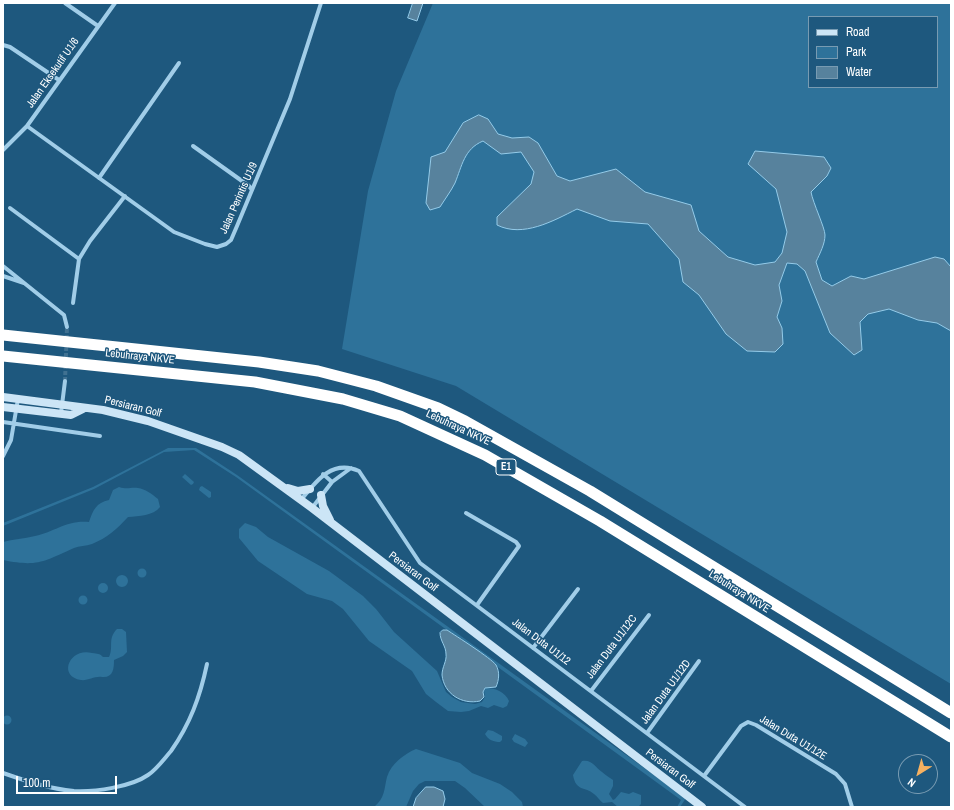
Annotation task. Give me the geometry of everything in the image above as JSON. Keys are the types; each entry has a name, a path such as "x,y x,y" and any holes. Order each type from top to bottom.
{"highway":[{"name":"Lebuhraya NKVE","path":"3,335 259,362 318,371 376,386 438,408 465,421 590,491 951,713"},
{"name":"Lebuhraya NKVE","path":"3,356 255,382 343,399 400,416 485,455 600,521 951,737"}],"street":[{"path":"65,3 98,26"},
{"name":"Jalan Eksekutif U1/6","path":"3,150 27,126 115,3"},
{"name":"Jalan Perintis U1/9","path":"27,126 174,232 217,247 226,244 230,240 290,99 322,3"},
{"path":"3,45 10,47 59,80"},
{"path":"99,178 179,63"},
{"path":"193,146 249,186 252,190"},
{"path":"73,303 79,260 90,241 124,196"},
{"path":"10,208 79,260"},
{"path":"3,266 64,315 67,326"},
{"path":"3,276 27,284"},
{"path":"61,409 65,381"},
{"name":"Persiaran Golf","path":"3,397 61,409 71,415 83,408 103,410 148,421 222,447 239,455 312,508 702,807"},
{"path":"3,456 11,440 18,399"},
{"name":"Persiaran Golf","path":"3,408 61,409"},
{"path":"3,422 100,436"},
{"path":"301,500 323,474 340,467 352,468"},
{"path":"312,508 332,482 352,468"},
{"name":"Jalan Duta U1/12","path":"352,468 362,475 420,563 745,807"},
{"path":"323,474 332,482"},
{"path":"273,480 294,490 310,489"},
{"path":"321,495 325,512 333,525"},
{"path":"466,513 516,542 519,546 477,605"},
{"path":"533,648 578,589"},
{"name":"Jalan Duta U1/12C","path":"591,691 648,614"},
{"name":"Jalan Duta U1/12D","path":"647,733 699,661"},
{"path":"3,773 53,788 75,791 98,790 129,784 148,776 164,760 183,734 192,716 202,689 207,664"},
{"name":"Jalan Duta U1/12E","path":"704,776 741,726 748,722 756,725 836,774 845,784 852,807"}],"green space":[{"path":"433,3 951,3 951,684 456,386 342,349 368,191 396,91"},
{"path":"168,448 196,448 237,475 686,798 680,807 677,807 681,800 236,477 194,450 164,452 94,489 3,526 3,523 93,487"},
{"path":"185,474 194,482 193,484 191,485 182,477"},
{"path":"202,486 211,492 211,497 209,498 199,490"},
{"path":"119,487 138,488 146,491 158,499 160,507 150,514 128,517 112,533 97,542 74,548 47,560 24,563 3,560 3,542 42,534 67,524 89,522 98,505 109,500 113,490"},
{"path":"245,523 256,527 268,537 329,571 363,596 376,609 394,632 437,671 446,692 452,697 461,702 475,704 482,702 485,697 484,691 486,688 493,689 503,693 509,701 507,706 503,708 494,705 488,708 481,706 469,711 448,711 426,694 412,671 369,641 343,609 332,601 307,594 258,561 239,538 239,529"},
{"path":"142,568 147,573 142,578 137,573"},
{"path":"122,575 126,577 128,581 126,585 122,587 118,585 116,581 118,577"},
{"path":"101,583 105,583 108,588 105,593 101,593 98,590 98,586"},
{"path":"83,595 88,600 83,605 78,600"},
{"path":"117,629 122,629 126,632 127,652 123,656 114,660 111,674 106,677 96,677 84,680 74,677 68,668 69,663 73,658 84,652 109,657 112,636"},
{"path":"7,715 12,720 7,725 2,720"},
{"path":"488,730 502,736 502,740 498,742 489,739 485,734"},
{"path":"515,734 525,739 528,743 525,747 514,742 512,739"},
{"path":"416,749 460,763 472,773 500,784 512,792 522,802 523,807 485,807 465,788 455,781 425,781 419,784 413,791 406,807 374,807 378,804 382,797 389,772 403,757"},
{"path":"582,761 591,762 613,780 613,786 609,794 613,800 621,792 629,794 633,792 641,795 641,804 638,807 618,807 612,802 603,803 591,792 581,788 576,784 573,775"}],"water":[{"path":"413,3 423,3 417,21 408,18"},
{"path":"479,115 488,119 498,134 512,138 529,137 538,143 557,176 570,181 616,169 645,192 691,205 699,231 728,257 755,265 775,262 782,253 787,232 776,189 748,164 755,151 824,157 831,168 827,176 811,192 825,235 823,245 816,262 822,280 832,286 851,276 864,279 935,257 944,259 951,267 951,331 937,323 918,320 889,309 868,314 860,322 862,350 854,355 830,333 805,271 797,264 787,263 779,285 782,301 777,317 782,328 783,344 775,352 747,351 726,334 699,295 683,282 679,259 648,224 610,221 577,209 548,223 527,229 507,229 497,225 497,217 531,184 534,172 521,152 501,154 483,141 477,144 464,159 455,183 440,207 430,210 426,203 431,157 445,152 463,123"},
{"path":"443,630 447,630 488,657 496,665 499,676 496,687 485,688 483,692 484,697 480,701 473,702 461,700 450,693 446,688 442,675 446,657 446,651 440,636 440,633"},
{"path":"426,787 434,787 443,791 445,799 443,807 413,807 416,798"}],"tunnel":[{"path":"65,381 67,327"}]}
